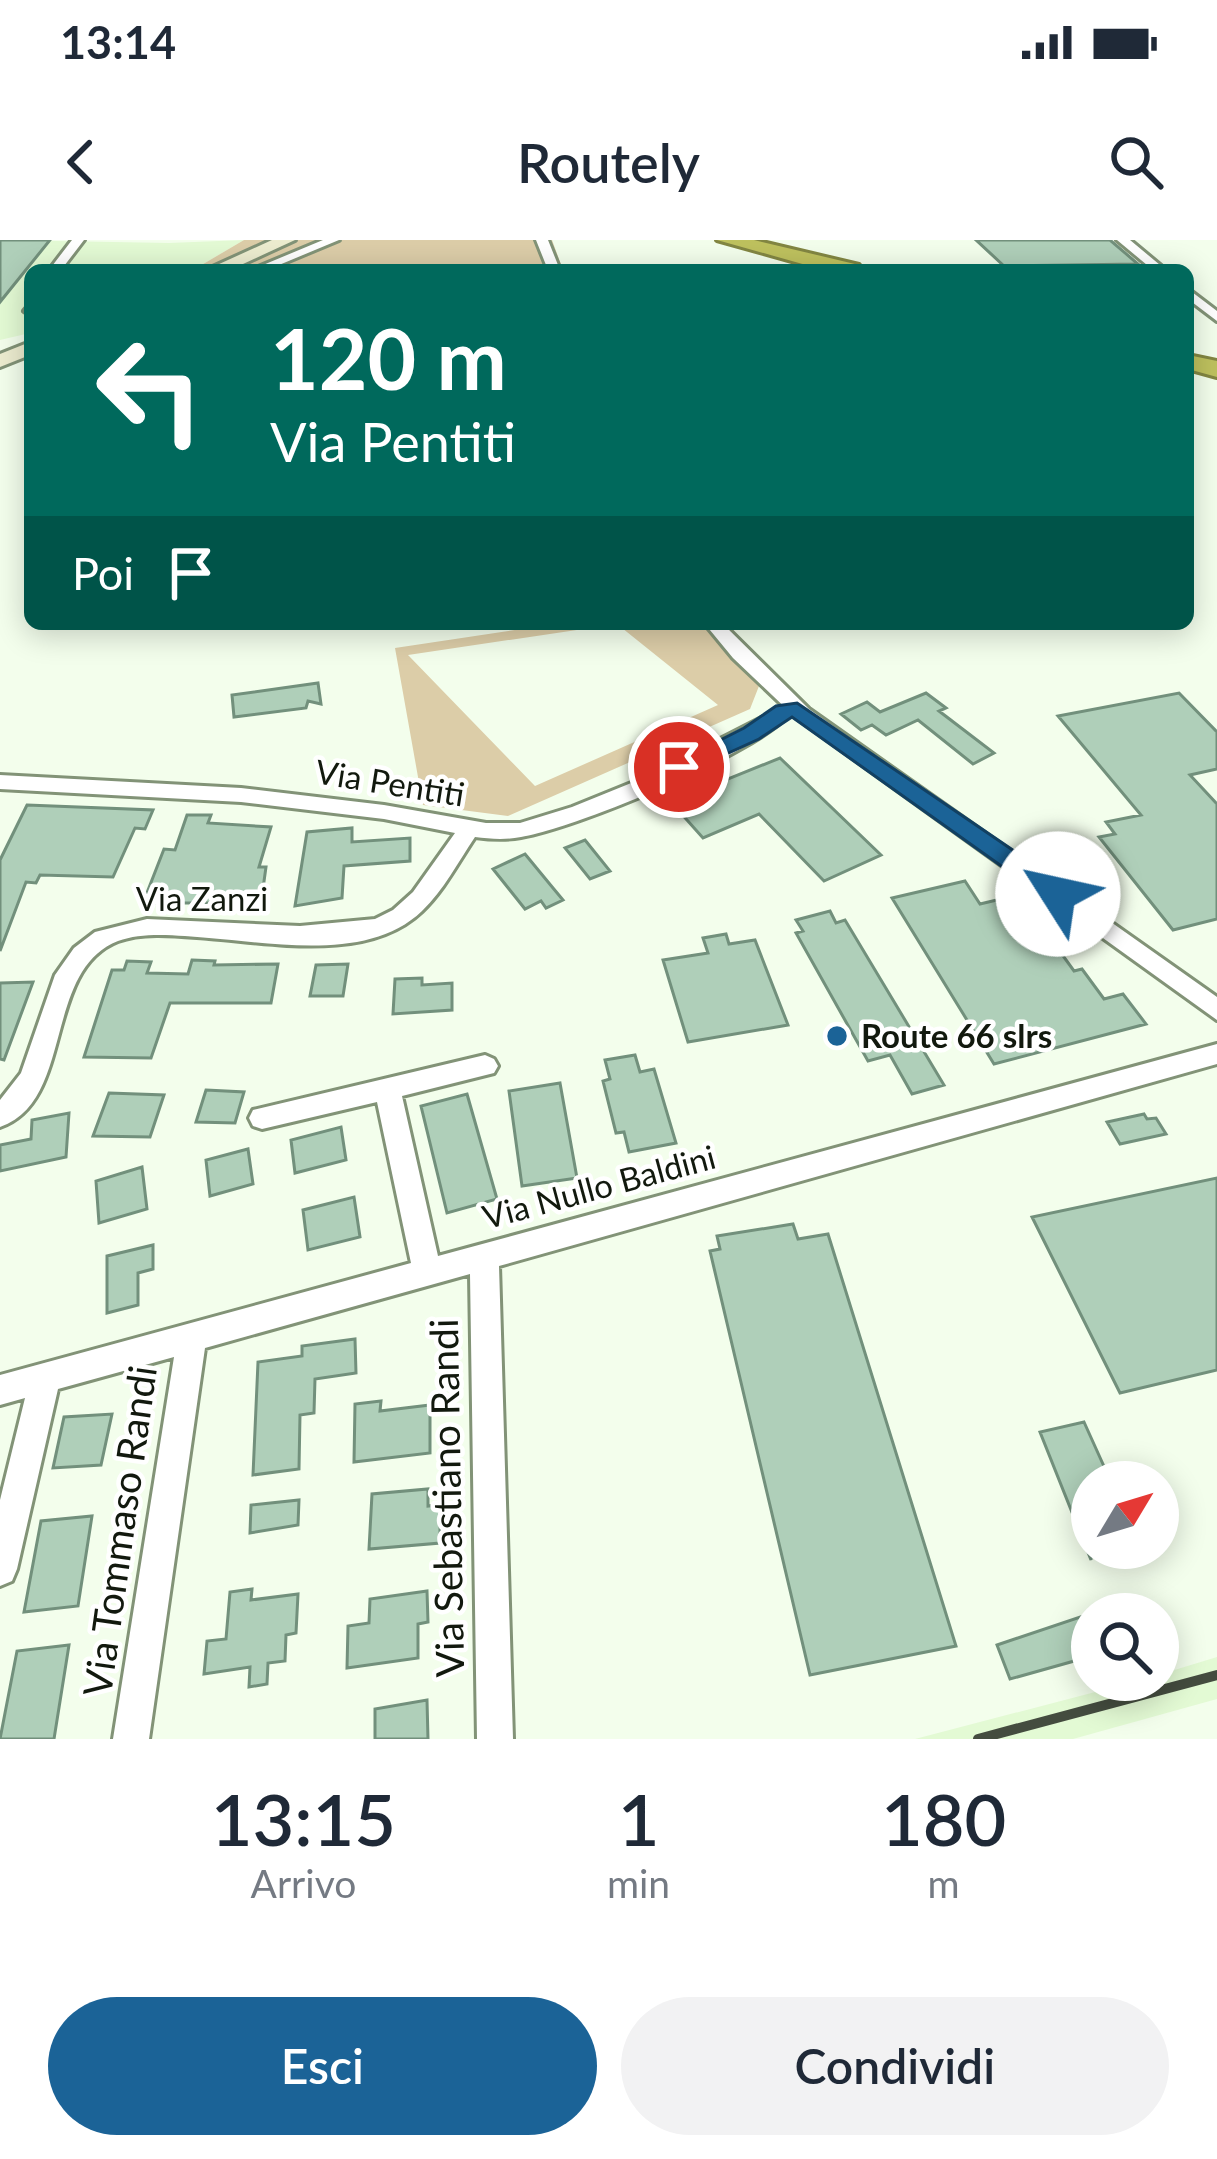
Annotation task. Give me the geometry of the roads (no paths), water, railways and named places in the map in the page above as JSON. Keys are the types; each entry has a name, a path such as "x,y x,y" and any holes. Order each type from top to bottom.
{"highway":[{"path":"721,243 795,264"},
{"path":"721,243 822,264"}],"main road":[{"path":"229,264 287,240"}],"street":[{"path":"60,264 78,240"},
{"path":"271,264 333,240"},
{"path":"1123,240 1153,264"},
{"path":"720,630 776,689 792,717 841,741 1217,1010"},
{"name":"Via Pentiti","path":"0,782 192,791 388,812 496,832 553,822 792,717"},
{"name":"Via Zanzi","path":"0,1117 23,1099 67,980 87,950 103,938 150,926 290,933 370,930 400,917 417,902 469,829"},
{"name":"Via Nullo Baldini","path":"0,1390 1217,1054"},
{"path":"262,1118 485,1066"},
{"path":"387,1089 427,1271"},
{"name":"Via Sebastiano Randi","path":"484,1256 495,1739"},
{"name":"Via Tommaso Randi","path":"131,1739 191,1336"},
{"path":"0,1568 46,1378"}],"railway":[{"path":"978,1739 1217,1675"}],"place":[{"name":"Route 66 slrs","path":"837,1036"}]}
